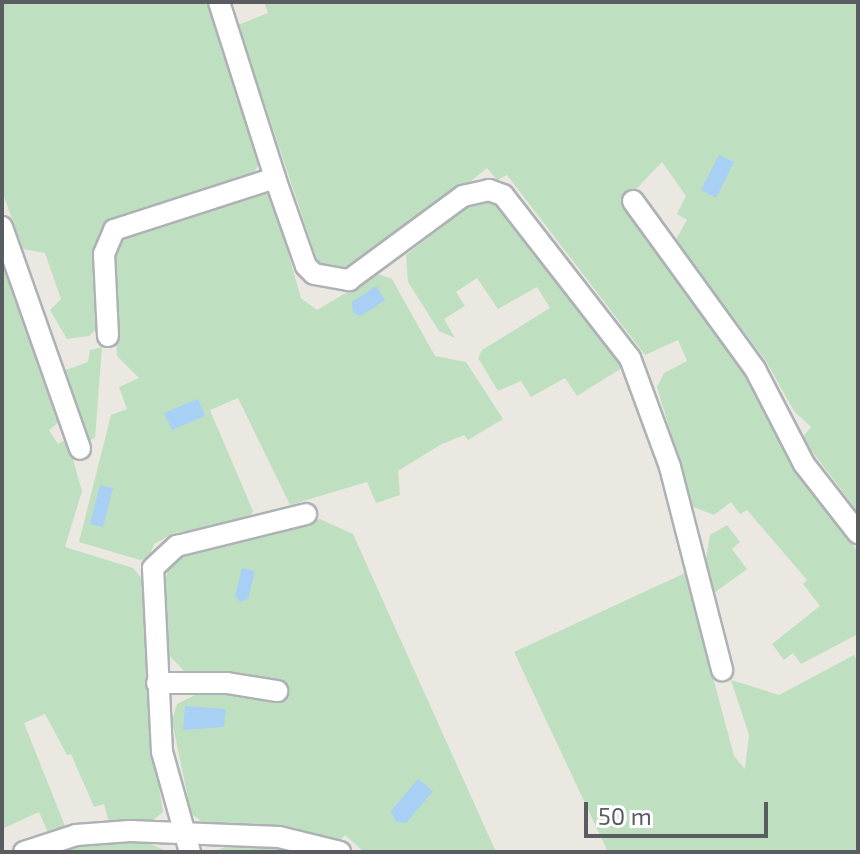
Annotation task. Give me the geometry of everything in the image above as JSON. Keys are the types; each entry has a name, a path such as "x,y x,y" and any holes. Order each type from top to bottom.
{"street":[{"path":"219,2 306,266 331,280 349,280 386,258 474,190 503,195 637,370 670,467 722,670"},
{"path":"108,336 104,254 114,230 275,178"},
{"path":"633,201 755,369 804,464 858,533"},
{"path":"2,227 80,449"},
{"path":"190,852 162,752 153,568 162,554 177,546 306,514"},
{"path":"157,683 227,683 277,691"},
{"path":"24,852 76,835 183,831 279,837 340,852"}],"green space":[{"path":"2,2 207,2 260,162 253,174 117,217 101,254 100,326 89,336 67,339 50,310 61,299 45,253 23,249 2,191"},
{"path":"264,2 858,2 858,512 802,438 811,427 794,411 766,361 675,241 687,220 677,214 686,196 662,162 621,205 748,376 793,465 858,552 858,634 801,664 793,653 784,660 772,644 820,606 803,584 807,580 747,510 740,514 731,502 714,515 693,507 657,387 664,373 687,361 678,340 645,355 507,175 497,180 487,168 389,248 345,272 320,269 238,25 268,13"},
{"path":"262,192 272,197 301,298 317,310 378,274 392,279 435,356 466,362 503,419 468,440 464,435 440,445 398,471 400,495 376,503 367,482 290,505 238,398 210,410 253,511 247,521 174,533 154,544 149,557 140,560 79,542 111,415 127,409 119,387 139,378 117,356 113,259 121,240"},
{"path":"491,200 501,205 625,366 577,396 565,378 531,397 521,381 498,391 478,358 482,350 550,308 537,287 498,309 477,278 456,292 465,306 444,319 455,338 439,331 408,282 406,255 474,202"},
{"path":"2,257 60,421 49,430 58,444 67,439 82,491 65,547 133,568 142,579 149,722 163,812 152,821 116,824 108,819 104,804 94,807 71,754 67,755 45,714 24,723 67,831 49,835 39,812 2,829"},
{"path":"102,347 95,438 88,441 63,371 88,362 90,350"},
{"path":"320,519 353,534 496,852 364,852 345,835 339,842 300,831 202,822 191,813 172,721 177,704 203,691 168,654 165,582 169,566 184,555"},
{"path":"727,525 740,542 732,549 747,569 710,596 704,571 710,535"},
{"path":"685,573 734,756 745,769 749,735 731,680 779,695 854,655 858,662 858,852 608,852 514,652"},
{"path":"114,839 141,839 168,852 47,852"},
{"path":"240,840 315,852 214,852"}],"water":[{"path":"719,155 734,162 716,198 701,190"},
{"path":"376,286 385,300 361,316 353,313 352,302"},
{"path":"198,399 205,416 172,430 164,413"},
{"path":"100,485 113,488 103,527 90,524"},
{"path":"242,568 255,571 248,599 240,602 235,596"},
{"path":"185,706 226,709 224,727 183,730"},
{"path":"418,779 433,791 406,823 396,822 391,811"}]}
